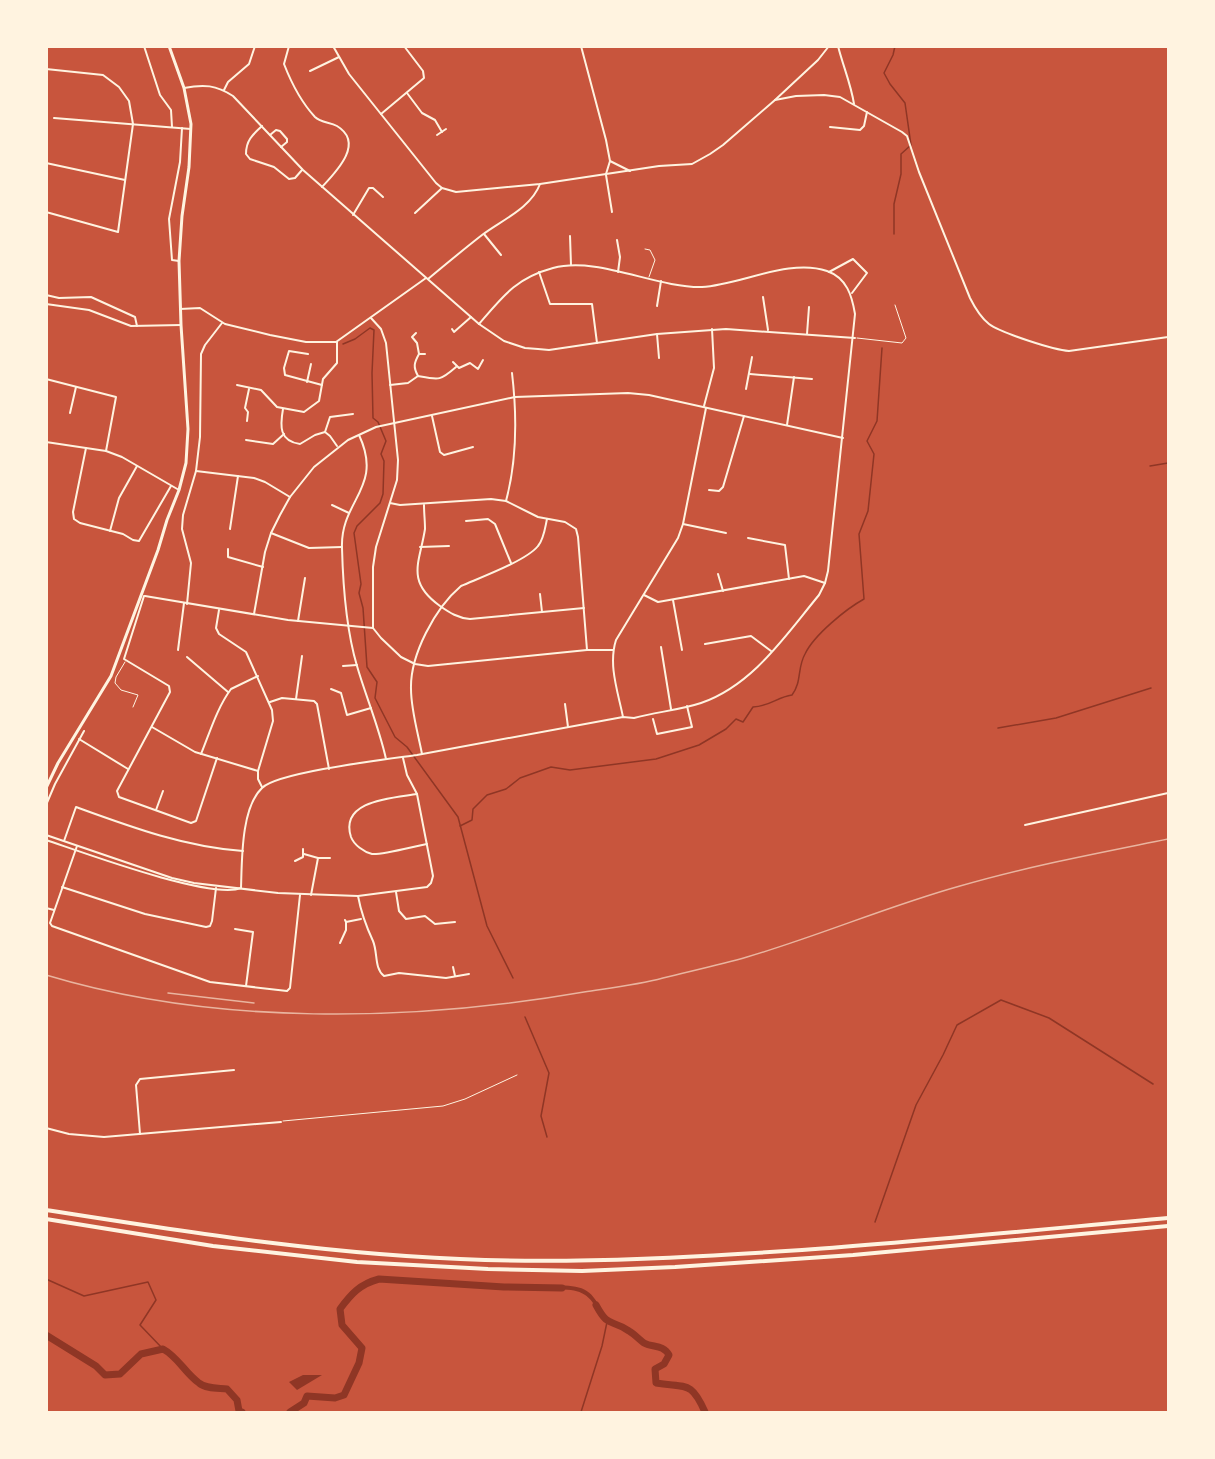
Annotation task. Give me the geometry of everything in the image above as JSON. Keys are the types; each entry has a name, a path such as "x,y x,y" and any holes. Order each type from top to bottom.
{"highway":[{"path":"46,1210 215,1237 354,1253 428,1258 577,1261 675,1259 1168,1218"},
{"path":"46,1219 213,1246 357,1262 582,1271 675,1268 854,1255 1168,1226"}],"main road":[{"path":"46,788 58,763 111,676 142,596 179,490 186,463 188,429 179,261 191,129 184,88 169,46"}],"street":[{"path":"144,46 160,94 171,110 172,127"},
{"path":"224,90 228,82 249,64 255,46"},
{"path":"289,46 284,64 295,87 314,115 321,121 339,127 348,140 349,151 322,187"},
{"path":"333,46 349,74 442,188 456,192 540,184 659,166 684,166 699,161 723,145 775,100 818,60 829,46"},
{"path":"381,114 423,80 425,75 404,46"},
{"path":"581,46 610,161 606,175 612,212"},
{"path":"838,46 844,72 852,86 855,105"},
{"path":"310,71 339,57"},
{"path":"46,69 103,75 118,87 129,101 133,124 118,232 46,212"},
{"path":"184,88 208,84 233,96 303,170 479,324 495,336 525,348 549,350 657,334 712,329 768,330 854,338"},
{"path":"407,93 422,113 435,120 442,132"},
{"path":"775,100 824,95 840,97 907,136 919,172 974,308 992,326 1057,350 1069,351 1168,337"},
{"path":"830,127 860,130 864,126 867,112"},
{"path":"54,118 191,129"},
{"path":"262,126 246,145 246,154 250,159 274,167 289,180 295,178 303,170"},
{"path":"179,261 172,261 169,219 180,162 183,128"},
{"path":"437,135 446,129"},
{"path":"270,135 276,130 280,131 287,139 281,147"},
{"path":"610,161 630,171"},
{"path":"46,163 125,180"},
{"path":"180,309 200,308 222,323 306,342 336,342 524,206 535,194 540,184"},
{"path":"353,215 369,188 373,188 383,197"},
{"path":"415,213 442,188"},
{"path":"484,234 501,255"},
{"path":"570,236 570,265"},
{"path":"617,240 620,257 618,272"},
{"path":"829,272 853,259 867,273 852,294"},
{"path":"241,888 248,813 255,796 262,787 278,779 329,769 623,717 634,718 701,703 740,683 756,669 819,595 825,583 843,438 855,314 852,294 829,272 796,269 703,287 570,265 556,267 539,272 514,285 479,324"},
{"path":"539,272 550,304 592,304 597,343"},
{"path":"657,306 661,281"},
{"path":"46,295 59,298 91,297 135,317 137,326"},
{"path":"763,297 768,330"},
{"path":"46,304 89,310 131,326 181,325"},
{"path":"807,334 809,307"},
{"path":"457,336 453,330 471,317"},
{"path":"371,318 381,329 386,343 398,460 397,480 376,547 373,567 374,628 381,638 401,657 415,664 428,666 587,650 613,650"},
{"path":"178,650 191,563 182,529 183,515 196,471 200,437 201,354 222,323"},
{"path":"623,717 612,660 613,650 616,640 672,549 683,524 714,368 712,329"},
{"path":"416,333 412,337 417,343 419,353 414,362 418,376"},
{"path":"657,334 659,358"},
{"path":"237,385 261,390 272,403 283,409 299,412 309,409 319,401 323,379 337,363 336,342"},
{"path":"308,354 289,351 284,369 285,375 322,385"},
{"path":"414,352 425,354"},
{"path":"746,389 752,357"},
{"path":"390,385 408,383 418,376 438,380 456,367 461,368 470,363 478,369 483,360"},
{"path":"453,362 456,367"},
{"path":"308,382 311,364"},
{"path":"506,501 513,475 515,398 513,373"},
{"path":"750,374 812,379"},
{"path":"788,425 794,378"},
{"path":"46,379 116,397 106,451"},
{"path":"70,412 76,387"},
{"path":"247,421 248,412 245,408 249,388"},
{"path":"255,615 262,567 271,533 290,497 314,467 338,447 382,425 515,398 628,393 649,395 843,438"},
{"path":"283,409 279,426 284,434 295,443 300,444 324,432 330,417 354,414"},
{"path":"432,416 440,452 444,455 473,447"},
{"path":"709,490 719,491 722,488 744,416"},
{"path":"324,432 338,447"},
{"path":"246,440 273,444 284,434"},
{"path":"251,441 252,435"},
{"path":"359,435 366,452 366,475 364,485 343,529 342,547 348,626 357,665 386,759"},
{"path":"46,442 106,451 122,457 179,490"},
{"path":"86,448 73,512 74,519 80,523 139,541 171,486"},
{"path":"110,531 119,498 137,466"},
{"path":"196,471 265,482 290,497"},
{"path":"230,528 237,476"},
{"path":"722,488 728,492"},
{"path":"390,503 400,505 491,499 506,501 533,516 565,522 576,529 587,650"},
{"path":"423,504 425,527 417,559 417,574 430,599 442,608 459,618 470,619 584,608"},
{"path":"332,505 349,513"},
{"path":"466,521 488,519 495,524 511,563"},
{"path":"422,754 411,690 419,647 453,593 461,586 537,548 547,519"},
{"path":"683,524 726,533"},
{"path":"271,533 309,548 342,547"},
{"path":"748,538 785,545 789,579"},
{"path":"420,548 449,546"},
{"path":"228,549 228,557 233,560 262,567"},
{"path":"718,574 723,591"},
{"path":"644,595 658,602 804,576 825,583"},
{"path":"298,621 305,578"},
{"path":"540,594 542,612"},
{"path":"217,758 196,821 192,823 119,797 117,791 170,692 169,686 125,662 123,657 142,596 298,621 374,628"},
{"path":"673,600 682,650"},
{"path":"219,609 216,628 219,634 246,652 270,702 273,721 258,771 258,779 262,787"},
{"path":"705,644 751,636 772,652"},
{"path":"661,647 671,709"},
{"path":"296,699 302,656"},
{"path":"187,657 228,692"},
{"path":"344,666 357,665"},
{"path":"201,754 228,692 258,676"},
{"path":"331,689 341,693 346,715 371,708"},
{"path":"270,702 282,698 314,701 317,704 329,769"},
{"path":"565,704 568,727"},
{"path":"653,719 657,734 692,727 687,706"},
{"path":"152,727 195,752 258,771"},
{"path":"46,805 84,731"},
{"path":"79,739 129,770"},
{"path":"46,840 172,878 216,887 300,895 358,896 427,886 431,883 433,876 417,794 407,775 403,757"},
{"path":"156,810 163,791"},
{"path":"1025,825 1168,793"},
{"path":"417,794 366,804 358,809 351,818 349,830 353,841 362,850 373,854 427,844"},
{"path":"64,841 76,807 164,838 219,849 243,851"},
{"path":"46,835 76,848"},
{"path":"76,848 54,910 50,923 52,926 210,982 287,991 290,988 300,895"},
{"path":"295,861 300,860 304,854 303,849"},
{"path":"304,854 318,858 330,858"},
{"path":"311,895 318,858"},
{"path":"62,887 145,914 205,927 210,926 212,921 216,887"},
{"path":"396,892 399,911 406,919 425,916 435,924 455,922"},
{"path":"358,896 363,919 373,941 381,975 399,973 446,978 469,974"},
{"path":"46,908 54,910"},
{"path":"340,943 346,930 345,921 363,919"},
{"path":"235,929 253,932 246,986"},
{"path":"453,967 455,976"},
{"path":"220,1067 220,1072"},
{"path":"140,1134 136,1085 140,1079 234,1070"},
{"path":"46,1128 80,1136 105,1137 281,1122"}],"lane":[{"path":"645,249 650,250 655,260 649,278"},
{"path":"854,338 902,343 906,338 895,305"},
{"path":"125,662 115,683 121,690 138,695 133,706"},
{"path":"281,1122 443,1107 517,1075"}],"shaded area":[{"path":"556,1285 579,1287 594,1297 602,1312 599,1313 591,1300 582,1293 556,1289"},
{"path":"303,1375 322,1375 297,1390 289,1382"}],"waterway":[{"path":"894,234 894,204 901,174 901,154 911,145 905,103 884,73 895,46"},
{"path":"343,344 355,339 370,328 374,330 373,418 378,422 386,441 381,454 384,461 383,494 380,503 357,526 354,533 361,584 359,593 363,608 367,667 377,682 375,698 395,737 407,747 458,817 487,926 513,978"},
{"path":"460,826 472,820 473,809 487,795 506,789 520,778 551,767 570,770 656,759 699,745 726,729 736,719 743,722 753,707 792,695 809,647 831,623 864,599 859,534 868,511 874,454 867,441 877,421 882,348"},
{"path":"1150,466 1168,463"},
{"path":"998,728 1056,718 1151,688"},
{"path":"875,1222 916,1105 957,1025 1001,1000 1049,1018 1153,1084"},
{"path":"525,1017 549,1073 541,1116 547,1137"},
{"path":"46,1279 84,1296 148,1282 156,1300 140,1325 163,1349"},
{"path":"290,1412 304,1403 307,1396 335,1398 344,1395 359,1363 362,1348 342,1325 340,1309 352,1294 366,1284 379,1279 504,1287 562,1288"},
{"path":"596,1305 607,1320 623,1327 644,1343 667,1352 669,1355 664,1364 655,1369 656,1383 686,1387 696,1395 705,1412"},
{"path":"581,1412 602,1346 607,1322"},
{"path":"46,1335 96,1366 105,1375 120,1374 141,1354 163,1349 202,1385 227,1389 237,1400 239,1411 242,1412"}],"railway":[{"path":"46,975 111,992 245,1011 314,1014 382,1013 518,1002 633,984 716,965 774,949 960,886 1038,866 1168,839"},
{"path":"168,993 254,1003"}]}
